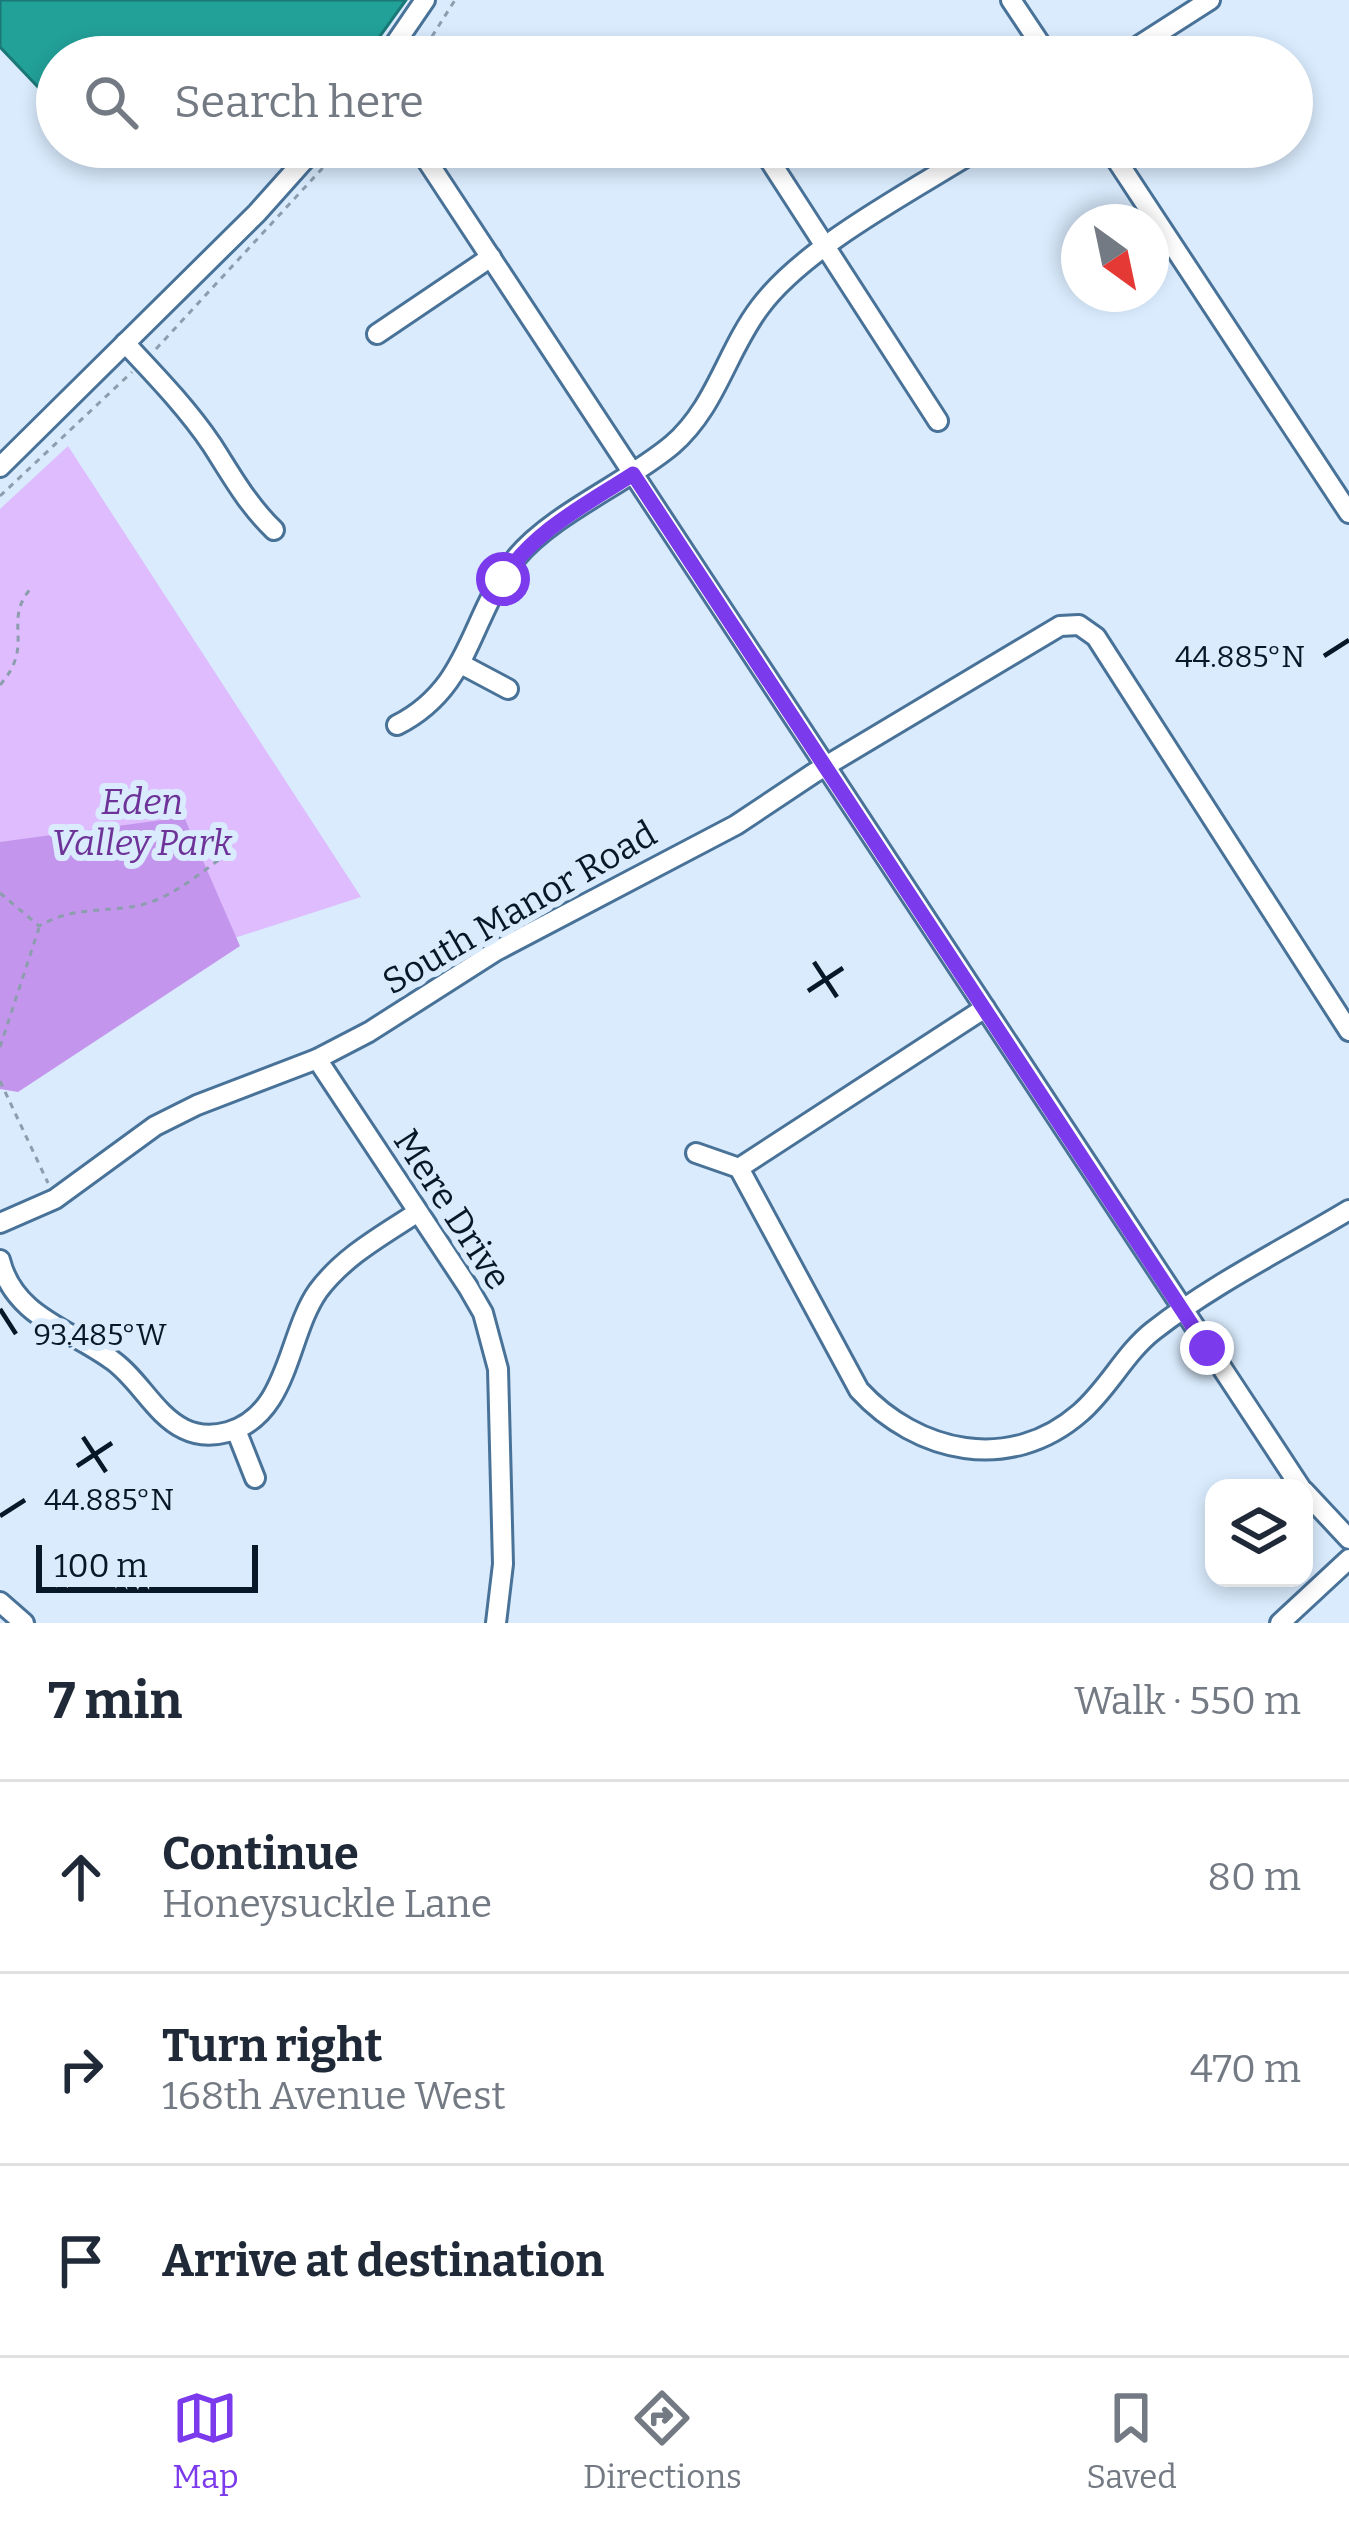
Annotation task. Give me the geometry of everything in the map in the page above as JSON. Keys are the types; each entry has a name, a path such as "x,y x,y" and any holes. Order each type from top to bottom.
{"street":[{"path":"400,36 425,0"},
{"path":"1011,0 1034,36"},
{"path":"1154,36 1210,0"},
{"path":"0,466 297,168"},
{"path":"432,168 1296,1479"},
{"path":"775,168 938,421"},
{"path":"397,725 434,701 461,664 516,558 675,443 696,420 761,305 784,280 950,168"},
{"path":"1122,168 1349,513"},
{"path":"377,334 491,257"},
{"path":"125,343 211,444 254,512 274,530"},
{"name":"South Manor Road","path":"0,1223 55,1199 155,1126 369,1032 496,951 736,825 1060,626 1079,625 1096,637 1349,1031"},
{"path":"461,664 508,689"},
{"path":"740,1168 985,1008"},
{"name":"Mere Drive","path":"316,1059 483,1313 498,1369 503,1564 496,1623"},
{"path":"696,1153 740,1168 859,1390 879,1413 934,1442 994,1450 1052,1432 1078,1415 1150,1334 1349,1210"},
{"path":"0,1260 16,1295 34,1315 118,1363 180,1428 213,1436 236,1430 268,1402 279,1384 293,1338 318,1292 357,1252 418,1212"},
{"path":"236,1430 256,1478"},
{"path":"1313,1500 1349,1539"},
{"path":"1280,1623 1349,1559"},
{"path":"0,1602 24,1623"}],"path":[{"path":"432,36 455,0"},
{"path":"0,496 143,362 322,168"},
{"path":"0,685 16,666 19,644 12,618 20,597 33,586"},
{"path":"0,1047 39,926 61,914 97,907 131,908 162,898 220,859"},
{"path":"0,892 39,926"},
{"path":"0,1081 55,1199"}],"green space":[{"name":"Eden Valley Park","path":"68,446 361,897 219,943 0,1081 0,509"}],"shaded area":[{"path":"0,0 406,0 380,36 36,36 36,85 0,47"},
{"path":"184,817 240,946 18,1092 0,1089 0,842"}],"route":[{"path":"503,579 534,541 633,474 1207,1348"}]}
